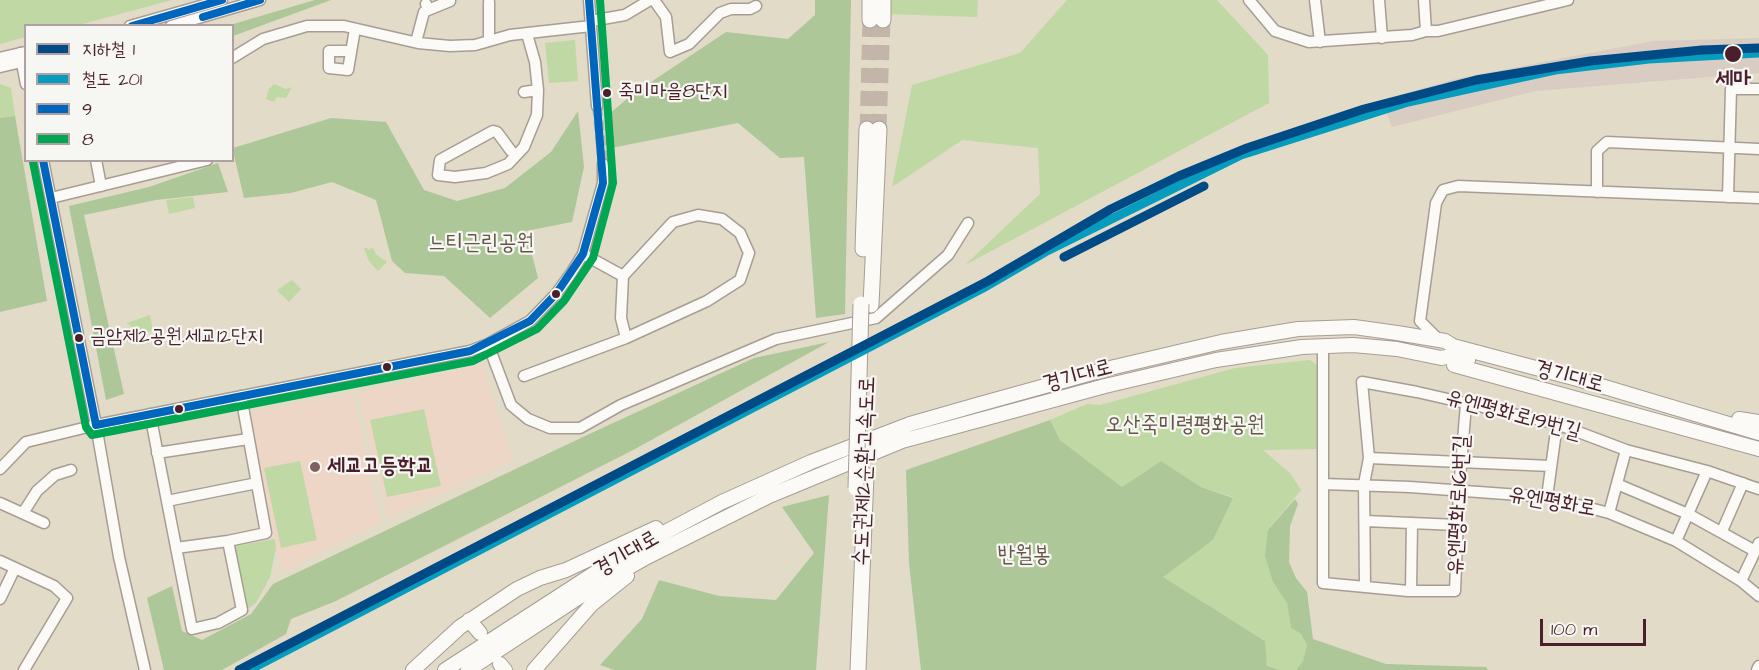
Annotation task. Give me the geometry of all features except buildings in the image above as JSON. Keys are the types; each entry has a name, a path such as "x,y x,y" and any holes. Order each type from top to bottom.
{"highway":[{"path":"870,0 876,20 883,0"},
{"name":"수도권제2순환고속도로","path":"848,670 873,129"},
{"name":"수도권제2순환고속도로","path":"860,670 866,475 866,305"}],"main road":[{"name":"경기대로","path":"445,670 604,567 697,515 811,462 910,424 1110,368 1221,342 1299,329 1354,327 1398,333 1442,341 1759,433"},
{"path":"1442,341 1455,340 1759,423"},
{"name":"경기대로","path":"468,670 638,562 768,496 902,441 1046,400 1204,362 1323,346 1397,349 1441,358 1452,356 1561,383 1759,441"},
{"path":"1441,358 1450,364 1759,451"},
{"path":"413,670 440,642 517,589 540,578 566,570 680,517 697,515"},
{"path":"534,670 592,604 628,576 638,562"},
{"path":"470,620 480,633"}],"street":[{"path":"137,24 222,0"},
{"path":"193,23 260,0"},
{"path":"589,0 597,106"},
{"path":"234,57 263,39 293,29 322,25 356,29 416,42 476,45 489,40 591,24 625,15 652,0 666,17 670,52 689,44 724,11 750,9 756,6"},
{"path":"1249,0 1275,31 1308,42 1382,38 1438,31 1568,0"},
{"path":"1315,0 1320,42"},
{"path":"1379,0 1382,38"},
{"path":"1424,0 1426,31"},
{"path":"416,42 427,7 450,1"},
{"path":"489,2 489,40"},
{"path":"351,51 356,29"},
{"path":"511,151 497,132 493,132 440,160 438,175 455,177 486,173 508,164 524,147 537,115 538,90 535,62 527,34"},
{"path":"0,57 23,57"},
{"path":"0,68 23,57"},
{"path":"1728,197 1731,88 1759,89"},
{"path":"524,92 538,90"},
{"path":"1597,192 1597,151 1607,142 1759,149"},
{"path":"43,162 96,425 119,557 145,670"},
{"path":"96,162 101,186"},
{"path":"51,198 199,162"},
{"path":"0,469 26,442 96,425 470,351 488,344 530,321 556,294 583,254 603,183 603,164"},
{"path":"1398,333 1408,330 1420,321 1436,203 1443,190 1458,186 1759,198"},
{"path":"524,376 626,338 707,301 740,280 749,253 740,233 722,219 698,215 673,222 623,276 621,318 626,338"},
{"path":"488,344 511,405 528,419 550,428 580,428 621,405 776,339 876,318 948,255 969,223"},
{"path":"583,254 623,276"},
{"path":"1420,321 1442,341"},
{"path":"1323,346 1323,484"},
{"name":"유엔평화로19번길","path":"1365,587 1364,484 1369,458 1362,382 1557,424 1626,450 1707,471 1759,489"},
{"path":"176,548 266,533 241,396"},
{"name":"유엔평화로16번길","path":"1323,484 1323,583 1411,591 1455,591 1459,490 1466,404"},
{"path":"150,414 192,629 218,623 242,610 228,541"},
{"path":"1547,497 1557,424"},
{"path":"157,453 248,439"},
{"path":"1610,513 1626,450"},
{"path":"1369,458 1551,466"},
{"path":"23,513 37,491 55,475 71,470"},
{"path":"1676,541 1707,471"},
{"path":"166,501 257,483"},
{"path":"1722,531 1743,483"},
{"name":"유엔평화로","path":"1323,484 1364,484 1547,497 1610,513 1676,541 1741,581 1759,596"},
{"path":"1617,484 1757,547 1741,581"},
{"path":"0,503 44,523"},
{"path":"1365,521 1457,525"},
{"path":"1411,591 1412,523"},
{"path":"0,561 54,586 67,597 24,670"},
{"path":"0,599 15,567"}],"shaded area":[{"path":"1759,38 1759,73 1535,91 1392,127 1382,100 1460,78 1653,41"},
{"path":"482,365 513,460 388,518 358,393"},
{"name":"세교고등학교","path":"352,393 380,522 281,572 251,413"}],"green space":[{"path":"0,0 172,0 83,24 24,24 24,37 0,44"},
{"path":"315,0 331,0 234,36 233,24"},
{"path":"815,0 851,0 845,314 816,318 804,157 780,158 738,123 611,148 609,114 633,94 726,32 788,39 815,15"},
{"path":"887,0 978,0 977,17 886,14"},
{"path":"1067,0 1217,0 1268,55 1269,103 965,265 1040,194 1038,148 962,140 892,187 912,85 1020,53"},
{"path":"575,40 578,81 549,83 545,43"},
{"path":"0,84 11,88 15,116 0,118"},
{"path":"274,84 286,89 292,87 286,98 277,97 274,102 266,99 269,89"},
{"name":"느티근린공원","path":"578,111 584,167 572,222 526,231 538,278 490,318 444,276 405,273 392,261 376,200 332,182 291,193 244,198 234,148 331,118 386,122 424,190 457,201 505,188 551,152"},
{"path":"15,116 47,301 0,312 0,118"},
{"path":"218,163 228,192 156,200 84,215 124,394 106,400 69,206 149,187"},
{"path":"193,197 195,208 169,214 166,200"},
{"path":"366,247 369,250 372,247 377,255 387,262 378,271 369,261 364,249"},
{"path":"292,280 301,289 289,302 277,290"},
{"path":"150,315 153,331 139,333 125,343 122,342 132,327 127,323"},
{"path":"829,342 635,449 336,601 291,619 286,634 222,670 164,670 147,598 172,586 182,631 202,640 251,614 273,584 754,358"},
{"name":"오산죽미령평화공원","path":"1310,360 1317,365 1318,449 1263,450 1290,473 1301,490 1268,530 1273,582 1287,603 1291,628 1301,634 1307,645 1303,661 1296,670 1280,670 1267,667 1264,640 1162,577 1213,540 1233,497 1201,487 1161,461 1122,487 1060,440 1050,420 1087,404 1100,405 1235,368"},
{"path":"424,409 441,486 387,497 370,420"},
{"name":"반월봉","path":"1050,420 1060,440 1122,487 1161,461 1201,487 1233,498 1213,540 1163,577 1265,641 1267,666 1280,670 921,670 909,563 906,470"},
{"path":"300,461 317,540 281,548 264,468"},
{"path":"829,495 816,670 614,670 600,665 642,619 659,580 719,596 776,600 814,553 782,507"},
{"path":"1295,499 1298,504 1290,526 1289,562 1296,578 1307,592 1313,639 1386,664 1486,667 1488,670 1296,670 1303,661 1307,645 1301,634 1291,628 1287,603 1273,582 1265,556 1268,530"},
{"path":"275,539 276,548 270,577 256,603 247,609 233,551 235,546"}],"tunnel":[{"path":"867,129 870,20"},
{"path":"879,129 883,20"},
{"path":"597,106 603,164"}],"metro line":[{"name":"1","path":"239,670 988,281 1111,209 1179,176 1247,148 1364,109 1476,80 1590,61 1702,50 1759,48"},
{"name":"1","path":"1064,257 1204,186"}],"rail line":[{"name":"201","path":"249,670 983,288 1045,252 1241,155 1408,102 1555,70 1649,59 1759,53"}],"transit line":[{"name":"9","path":"139,24 222,0"},
{"name":"9","path":"203,17 260,0"},
{"name":"9","path":"43,162 96,425 470,351 530,321 556,294 583,254 603,183 589,0"},
{"name":"8","path":"33,162 86,427 92,435 473,361 537,329 564,301 593,258 613,183 600,0"}],"place":[{"name":"세마","path":"1733,54"},
{"name":"죽미마을8단지","path":"607,93"},
{"name":"금암제2공원.세교12단지","path":"79,338"},
{"name":"세교고등학교","path":"315,467"}]}
